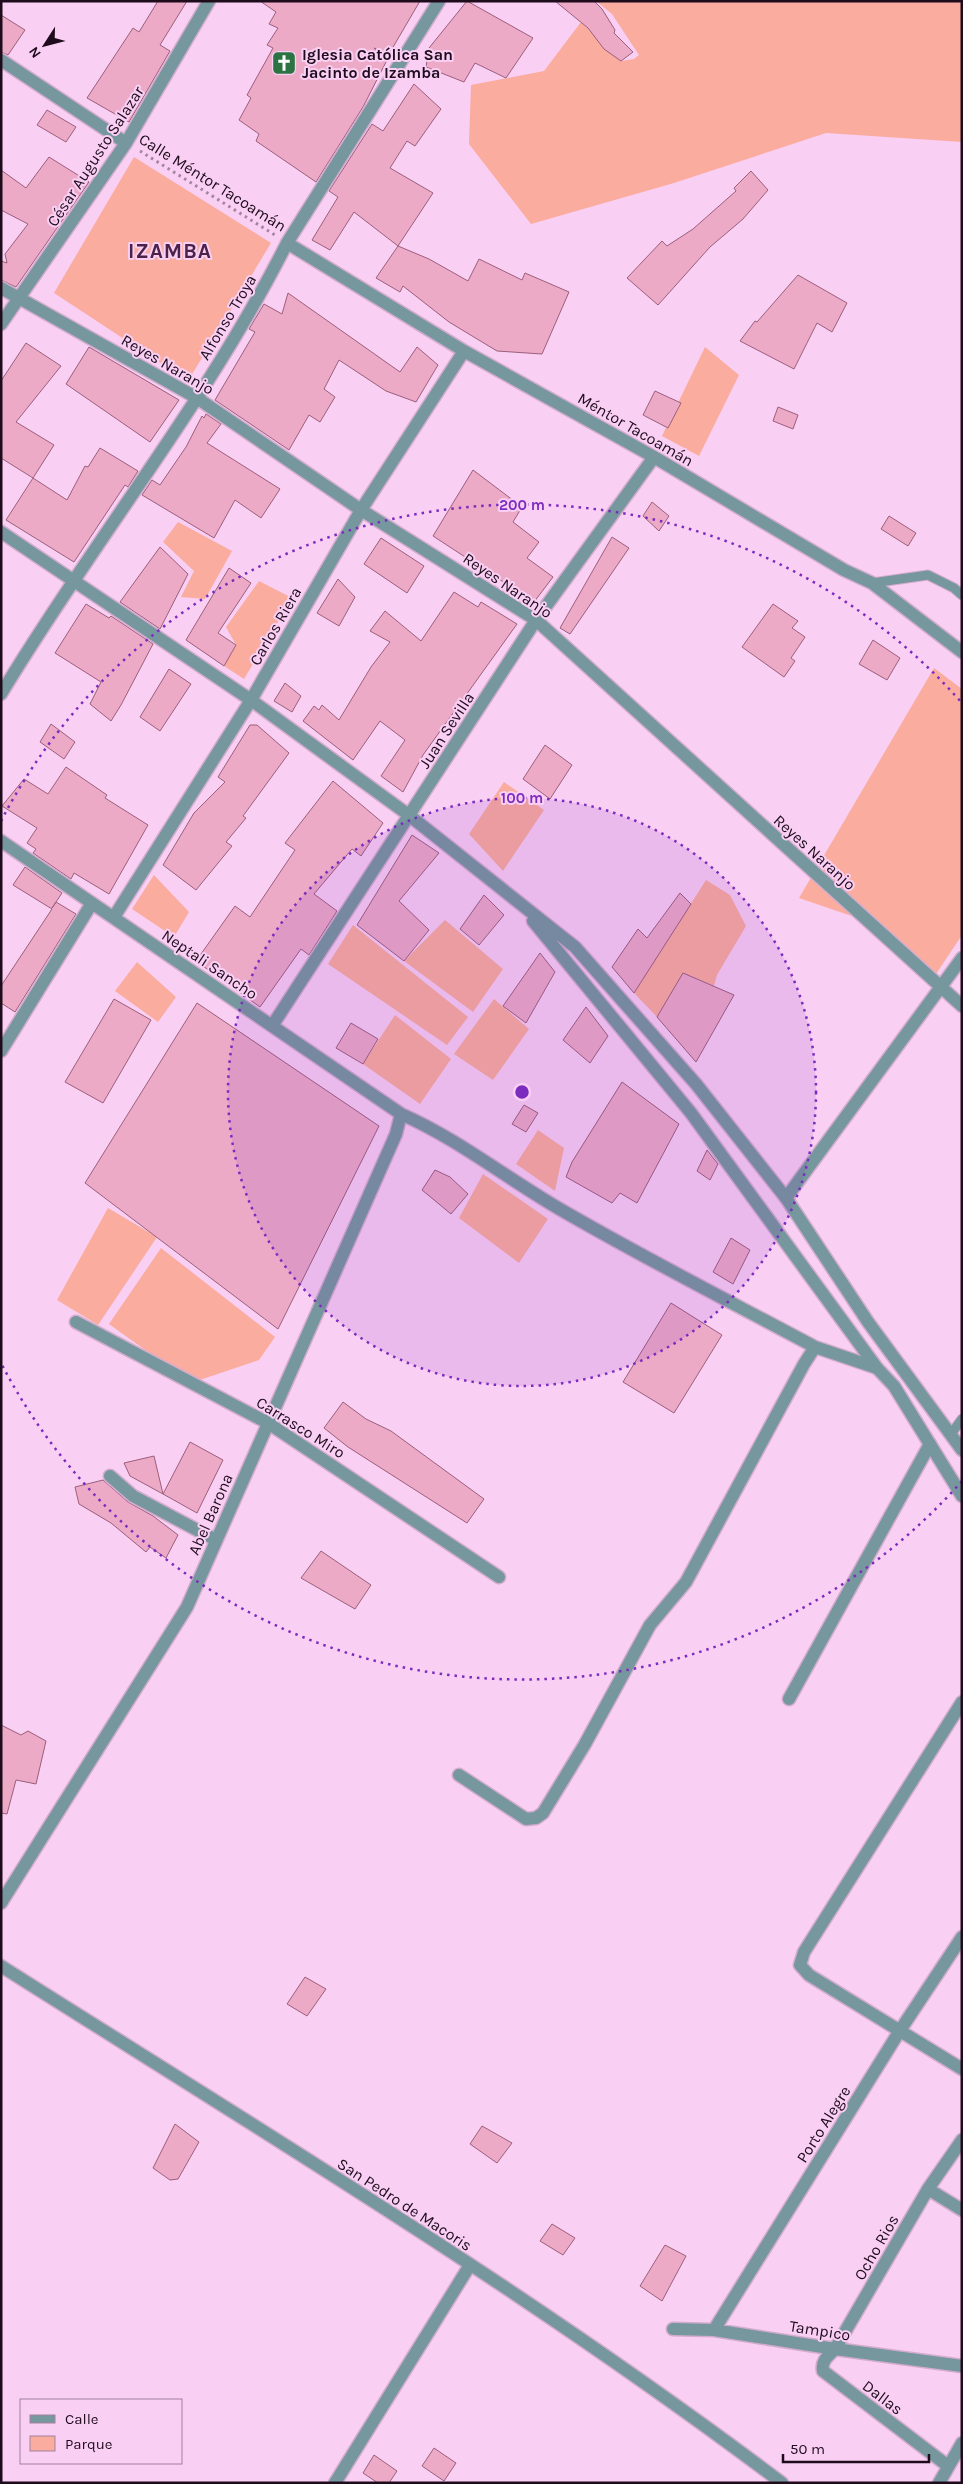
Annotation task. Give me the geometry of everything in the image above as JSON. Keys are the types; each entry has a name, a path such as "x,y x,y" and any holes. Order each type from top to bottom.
{"street":[{"name":"César Augusto Salazar","path":"1,324 126,143 209,1"},
{"name":"Alfonso Troya","path":"1,694 73,580 197,398 270,276 287,243 439,1"},
{"path":"1,60 126,143"},
{"name":"Méntor Tacoamán","path":"287,243 464,351 654,457 844,570 872,583 962,652"},
{"name":"Reyes Naranjo","path":"1,288 197,398 361,510 536,620 962,1006"},
{"name":"Carlos Riera","path":"114,917 251,700 361,510 464,351"},
{"name":"Juan Sevilla","path":"272,1026 536,620 654,457"},
{"path":"1,532 251,700 410,816 575,947 696,1084 786,1198 868,1322 962,1450"},
{"name":"Neptali Sancho","path":"1,840 401,1114 424,1124 518,1185 815,1347 877,1368"},
{"path":"1,1051 92,903"},
{"path":"519,904 691,1113 877,1368 894,1386 962,1496"},
{"path":"786,1198 962,958"},
{"name":"Abel Barona","path":"1,1903 187,1607 396,1134 401,1114"},
{"name":"Carrasco Miro","path":"76,1322 268,1423 499,1577"},
{"path":"459,1775 526,1819 536,1818 542,1813 584,1744 650,1625 686,1582 815,1347"},
{"path":"789,1699 930,1444"},
{"path":"110,1476 133,1496 216,1540"},
{"path":"962,1702 804,1952 800,1965 809,1975 962,2069"},
{"name":"Porto Alegre","path":"714,2330 899,2032 962,1937"},
{"name":"San Pedro de Macoris","path":"1,1966 470,2265 681,2407 782,2483"},
{"name":"Ocho Rios","path":"823,2372 824,2360 835,2349 928,2189 962,2140"},
{"path":"928,2189 962,2210"},
{"path":"335,2483 470,2265"},
{"name":"Tampico","path":"673,2329 714,2330 962,2366"},
{"name":"Dallas","path":"823,2372 948,2466"},
{"path":"939,2483 962,2443"}],"lane":[{"path":"872,583 928,575 954,588 962,595"},
{"path":"951,1434 962,1419"}],"path":[{"name":"Calle Méntor Tacoamán","path":"126,143 287,243"}],"green space":[{"path":"596,1 962,1 962,142 826,133 674,183 531,224 469,144 471,85 544,71 581,22 621,61 634,59 639,55 612,14"},
{"path":"134,157 271,243 188,381 54,293"},
{"path":"705,347 739,375 699,456 662,436"},
{"path":"178,522 232,551 205,599 181,597 194,571 163,542"},
{"path":"259,581 292,598 244,679 224,666 236,645 226,627"},
{"path":"934,668 962,689 962,935 934,977 878,925 799,898"},
{"path":"504,782 544,810 503,871 469,834"},
{"path":"154,875 189,912 174,937 132,909"},
{"path":"706,880 730,895 746,926 717,975 714,986 683,973 657,1017 634,993"},
{"path":"445,920 503,969 473,1012 404,961"},
{"path":"353,925 468,1017 447,1045 328,964"},
{"path":"137,962 176,997 158,1022 115,991"},
{"path":"494,999 529,1029 493,1080 454,1054"},
{"path":"395,1015 451,1059 420,1104 363,1064"},
{"path":"538,1130 564,1148 555,1191 516,1164"},
{"path":"483,1174 548,1219 519,1263 459,1218"},
{"path":"108,1208 157,1237 98,1325 57,1300"},
{"path":"161,1248 275,1337 259,1360 191,1383 109,1324"}],"building":[{"path":"158,1 187,1 160,45 170,51 129,122 87,98 133,28 139,32"},
{"path":"260,1 420,1 389,54 374,48 386,59 386,62 363,107 316,182 256,141 259,134 239,120 251,98 247,95 273,48 267,45 278,28 269,24 276,12"},
{"path":"467,1 533,38 506,78 475,63 464,82 426,67 429,48"},
{"path":"555,1 594,1 602,9 615,30 614,33 633,52 621,61 604,49 588,28"},
{"path":"1,15 25,30 8,55 1,52"},
{"path":"414,84 441,109 415,146 407,141 390,168 433,193 398,246 354,212 330,250 312,240 338,197 329,191 372,124 383,131"},
{"path":"47,110 76,127 66,142 37,125"},
{"path":"49,157 89,182 16,287 1,280 1,261 7,263 5,254 28,224 1,210 1,170 26,188"},
{"path":"751,171 768,190 743,219 710,247 658,305 627,278 662,241 667,246 693,229 736,191 734,188"},
{"path":"398,246 429,259 468,281 479,259 522,280 525,273 569,292 542,354 497,351 449,322 403,286 400,292 376,278"},
{"path":"798,275 847,303 832,332 817,323 794,369 740,341 755,321 757,322"},
{"path":"288,293 400,372 417,347 438,365 416,402 386,391 339,360 324,389 335,397 320,422 309,415 289,450 215,400 255,332 249,329 264,304 282,314"},
{"path":"26,343 61,366 16,422 54,445 33,478 1,458 1,381"},
{"path":"89,347 179,400 150,442 66,384"},
{"path":"655,391 681,403 668,428 643,415"},
{"path":"778,407 798,415 793,429 773,421"},
{"path":"206,414 221,424 207,443 280,489 261,518 235,500 214,538 142,495 152,480 160,485 186,447 202,416 204,418"},
{"path":"100,448 138,471 128,487 125,485 74,562 6,520 33,478 67,500 85,466 88,467"},
{"path":"473,470 522,507 513,522 539,542 527,558 553,577 534,602 433,536"},
{"path":"652,502 669,516 659,531 643,516"},
{"path":"889,516 916,533 908,546 881,529"},
{"path":"612,537 629,548 570,634 560,628"},
{"path":"381,538 424,566 407,593 364,564"},
{"path":"160,547 188,574 160,629 120,602"},
{"path":"229,568 251,583 218,633 236,645 224,666 186,640"},
{"path":"338,579 355,597 339,626 317,613"},
{"path":"454,592 478,607 481,602 517,624 423,755 403,792 381,776 405,740 380,721 353,760 303,721 314,706 319,710 322,705 339,720 371,667 390,642 370,631 385,611 421,641"},
{"path":"86,604 109,618 111,616 153,644 111,721 90,704 101,682 55,653"},
{"path":"773,604 798,621 792,628 805,637 791,658 795,661 784,677 742,647"},
{"path":"873,640 900,658 887,680 859,664"},
{"path":"169,669 191,684 160,731 140,717"},
{"path":"285,683 301,696 292,712 274,701"},
{"path":"51,724 75,742 64,759 40,742"},
{"path":"250,725 257,725 289,753 243,816 246,818 226,842 232,846 196,890 163,865 194,813 225,782 218,777"},
{"path":"545,745 572,765 550,799 523,779"},
{"path":"66,767 107,795 105,798 148,825 109,894 74,873 71,879 33,853 36,849 27,843 37,828 2,806 24,779 48,794"},
{"path":"333,781 383,823 361,856 352,849 314,894 337,911 309,955 301,949 260,1007 196,961 235,906 250,917 295,850 285,843"},
{"path":"412,835 439,853 399,901 429,930 404,961 357,925"},
{"path":"25,867 62,893 56,902 76,914 15,1012 1,1003 1,986 52,909 13,885"},
{"path":"680,893 691,904 634,993 612,967 638,929 647,938"},
{"path":"484,895 504,915 479,945 460,929"},
{"path":"540,953 555,972 526,1023 503,1006"},
{"path":"683,973 734,995 696,1062 657,1017"},
{"path":"114,999 151,1020 103,1103 65,1082"},
{"path":"197,1003 379,1126 278,1329 85,1183"},
{"path":"586,1007 608,1036 590,1063 563,1040"},
{"path":"351,1023 378,1039 363,1064 336,1048"},
{"path":"622,1082 679,1124 637,1203 620,1193 612,1203 566,1177 572,1162"},
{"path":"524,1105 538,1113 526,1132 512,1124"},
{"path":"707,1150 718,1164 710,1180 697,1171"},
{"path":"435,1170 450,1177 468,1194 451,1214 422,1190"},
{"path":"731,1238 750,1250 733,1284 713,1272"},
{"path":"671,1303 722,1335 674,1413 623,1382"},
{"path":"343,1402 366,1419 391,1431 484,1499 467,1523 348,1447 324,1428"},
{"path":"190,1442 223,1460 197,1513 163,1494"},
{"path":"154,1456 163,1494 130,1476 124,1463"},
{"path":"103,1480 128,1502 153,1516 178,1535 166,1558 150,1547 146,1552 111,1523 79,1504 75,1487"},
{"path":"321,1551 371,1585 355,1609 301,1578"},
{"path":"1,1725 21,1735 28,1731 46,1741 36,1784 16,1780 7,1814 1,1813"},
{"path":"305,1977 326,1989 307,2016 287,2004"},
{"path":"175,2124 199,2142 178,2179 170,2180 153,2168"},
{"path":"482,2126 512,2143 497,2163 470,2144"},
{"path":"552,2224 575,2238 563,2255 540,2241"},
{"path":"665,2245 686,2256 662,2301 640,2286"},
{"path":"434,2448 456,2463 444,2481 422,2466"},
{"path":"374,2455 397,2471 389,2483 378,2483 363,2473"}],"place":[{"name":"Iglesia Católica San Jacinto de Izamba","path":"284,63"}],"district":[{"name":"IZAMBA","path":"170,251"}]}
